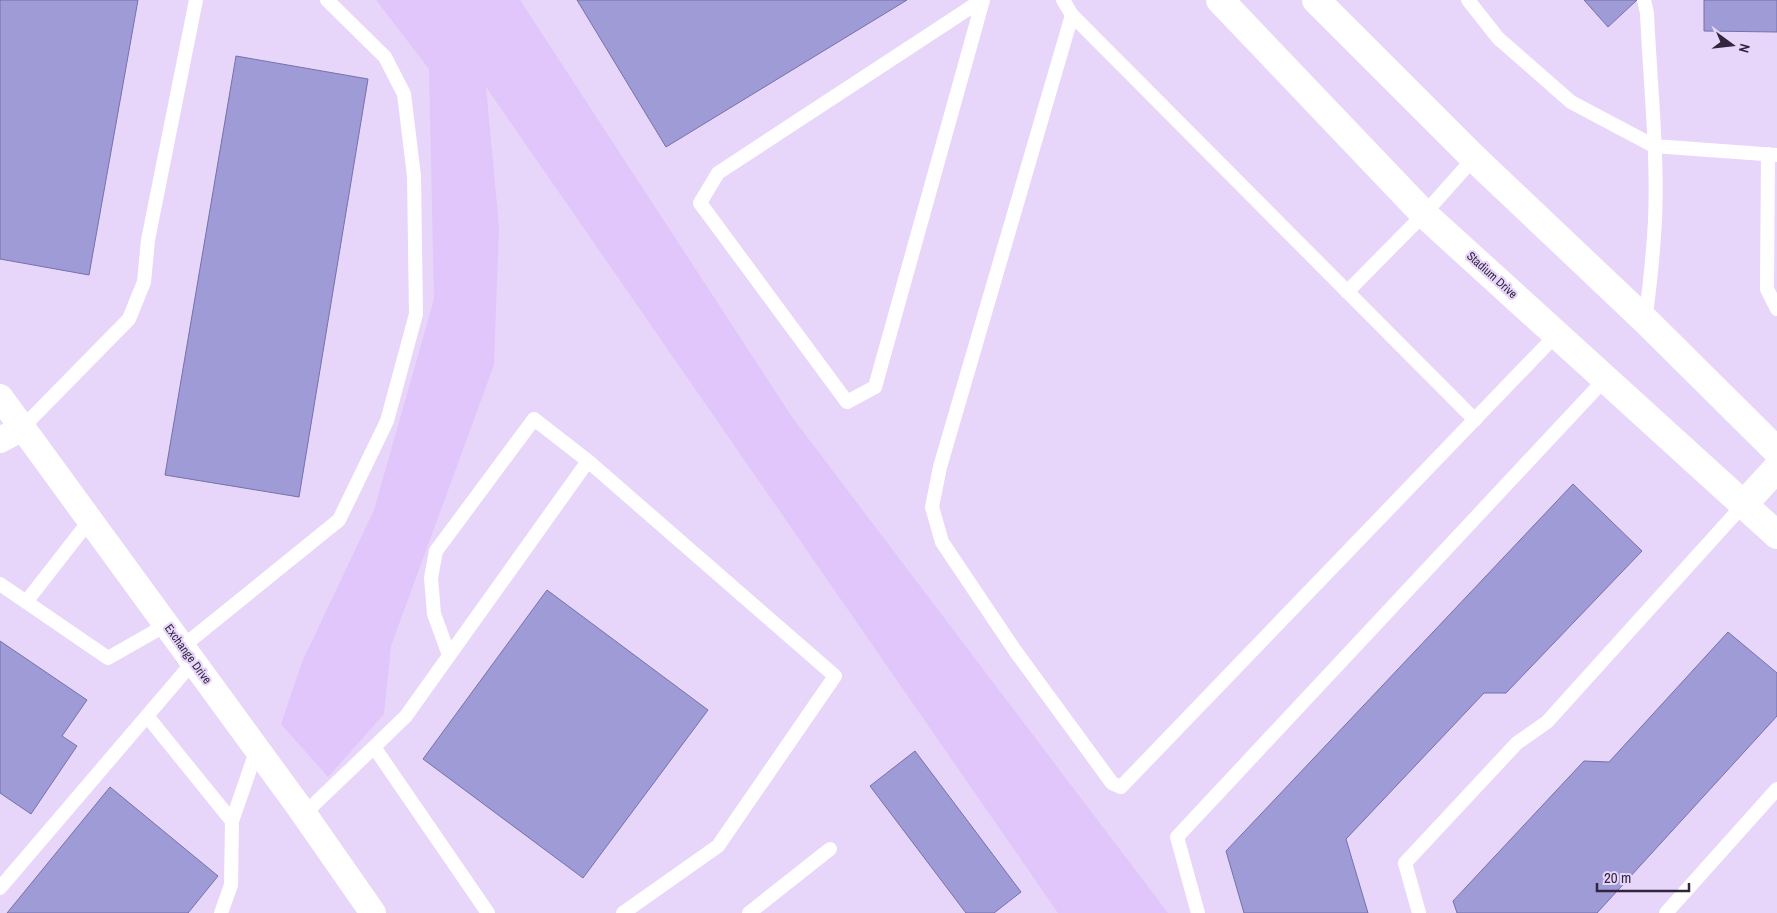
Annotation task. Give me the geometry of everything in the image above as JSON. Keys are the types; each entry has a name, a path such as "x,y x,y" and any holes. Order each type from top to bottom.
{"main road":[{"name":"Stadium Drive","path":"1220,0 1424,214 1777,535"},
{"path":"1316,0 1474,158 1646,320 1777,451"},
{"path":"1744,504 1777,468"}],"street":[{"name":"Exchange Drive","path":"0,397 11,434 90,520 304,814 373,913"}],"lane":[{"path":"11,434 129,319 144,282 148,240 196,0"},
{"path":"0,888 148,716 188,655 339,520 387,420 416,314 414,176 404,94 385,57 328,0"},
{"path":"983,0 875,387 847,402 700,203 718,173 983,0"},
{"path":"1063,0 1072,15 1475,420"},
{"path":"1468,0 1498,38 1571,102 1654,146 1772,155 1767,289 1777,309"},
{"path":"1644,0 1647,13 1654,146 1655,219 1646,320"},
{"path":"1072,15 940,467 932,507 942,542 1016,652 1112,782 1121,787 1557,334"},
{"path":"1347,292 1424,214 1474,158"},
{"path":"1198,913 1177,837 1606,378"},
{"path":"449,655 434,614 431,578 436,551 534,419 588,462 835,676 718,846 623,913"},
{"path":"304,814 406,716 588,462"},
{"path":"1419,913 1405,863 1517,743 1547,722 1744,504"},
{"path":"26,602 90,520"},
{"path":"0,584 108,658 166,625"},
{"path":"148,716 232,821"},
{"path":"374,747 488,913"},
{"path":"220,913 231,884 232,821 257,749"},
{"path":"1666,913 1777,789"},
{"path":"748,913 830,849"}],"shaded area":[{"path":"376,0 520,0 792,417 1168,913 1058,913 486,87 499,227 494,365 391,646 384,714 328,777 281,724 302,662 374,510 434,299 429,69"}],"building":[{"path":"0,0 138,0 89,275 0,259"},
{"path":"577,0 907,0 666,147"},
{"path":"1584,0 1637,0 1608,27"},
{"path":"1704,0 1777,0 1777,32 1704,31"},
{"path":"236,56 368,79 299,497 165,475"},
{"path":"1573,484 1642,551 1506,693 1484,693 1346,839 1368,913 1244,913 1226,851"},
{"path":"547,590 708,710 583,878 423,759"},
{"path":"1728,632 1777,673 1777,716 1597,913 1457,913 1453,901 1584,761 1609,762"},
{"path":"0,641 87,700 62,736 77,746 31,814 0,793"},
{"path":"915,751 1021,892 994,913 966,913 870,786"},
{"path":"110,787 218,876 188,913 7,913"}]}
